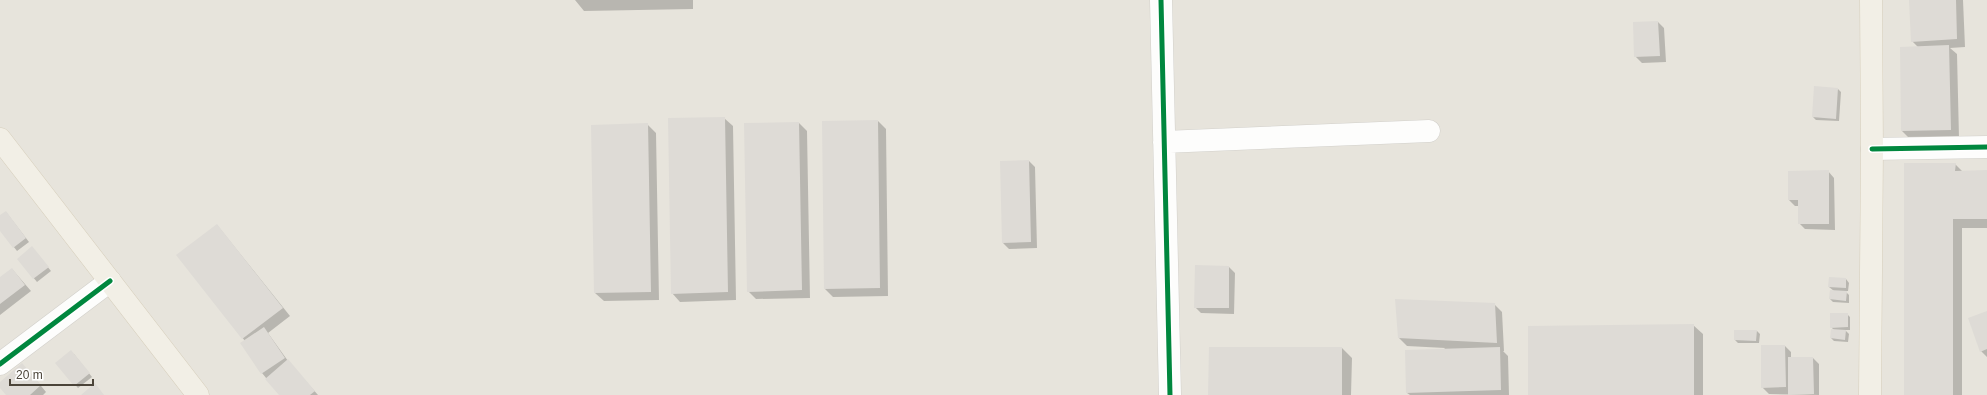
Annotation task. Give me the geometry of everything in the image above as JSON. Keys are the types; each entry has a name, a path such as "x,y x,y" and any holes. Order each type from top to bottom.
{"main road":[{"path":"1870,395 1872,149 1871,0"},
{"path":"0,139 198,395"}],"street":[{"path":"1161,0 1170,395"},
{"path":"1164,142 1429,131"},
{"path":"1872,149 1987,147"},
{"path":"0,364 110,281"}],"shaded area":[{"path":"0,0 1987,0 1987,395 0,395"}],"building":[{"path":"1909,0 1956,0 1957,39 1911,42"},
{"path":"1658,21 1660,56 1634,57 1633,22"},
{"path":"1949,45 1951,130 1901,131 1900,47"},
{"path":"1814,86 1838,88 1836,119 1812,117"},
{"path":"725,117 728,292 671,294 668,118"},
{"path":"878,120 880,288 824,289 822,121"},
{"path":"799,122 802,290 747,292 744,123"},
{"path":"648,123 651,292 594,293 591,125"},
{"path":"1029,160 1031,242 1002,243 1000,161"},
{"path":"1904,163 1956,163 1955,171 1987,170 1987,219 1953,219 1953,395 1904,395"},
{"path":"1829,170 1829,224 1798,224 1798,200 1788,200 1788,171"},
{"path":"6,211 26,238 13,248 0,231 0,215"},
{"path":"217,224 283,308 242,339 176,255"},
{"path":"32,246 49,267 33,279 17,259"},
{"path":"1195,265 1229,266 1229,308 1194,308"},
{"path":"12,268 25,285 0,304 0,277"},
{"path":"1829,277 1846,278 1846,288 1828,287"},
{"path":"1830,290 1847,291 1846,301 1829,299"},
{"path":"1395,299 1495,303 1497,343 1398,338"},
{"path":"1987,311 1987,349 1980,352 1968,318"},
{"path":"1830,313 1848,313 1848,327 1830,328"},
{"path":"1694,324 1694,395 1528,395 1528,326"},
{"path":"264,327 285,358 261,374 240,343"},
{"path":"1831,329 1846,330 1845,340 1830,338"},
{"path":"1734,330 1757,330 1756,341 1734,340"},
{"path":"1761,345 1785,345 1786,387 1761,388"},
{"path":"1209,347 1342,347 1342,395 1208,395"},
{"path":"1500,347 1501,390 1406,393 1405,350"},
{"path":"71,350 90,373 74,386 55,363"},
{"path":"1788,357 1813,357 1814,394 1788,395"},
{"path":"288,359 315,391 310,395 279,395 265,379"},
{"path":"22,363 41,385 30,395 6,395 0,388 0,382"},
{"path":"95,383 104,395 81,395"}],"cycle path":[{"path":"1161,0 1170,395"},
{"path":"1872,149 1987,147"},
{"path":"0,364 110,281"}]}
